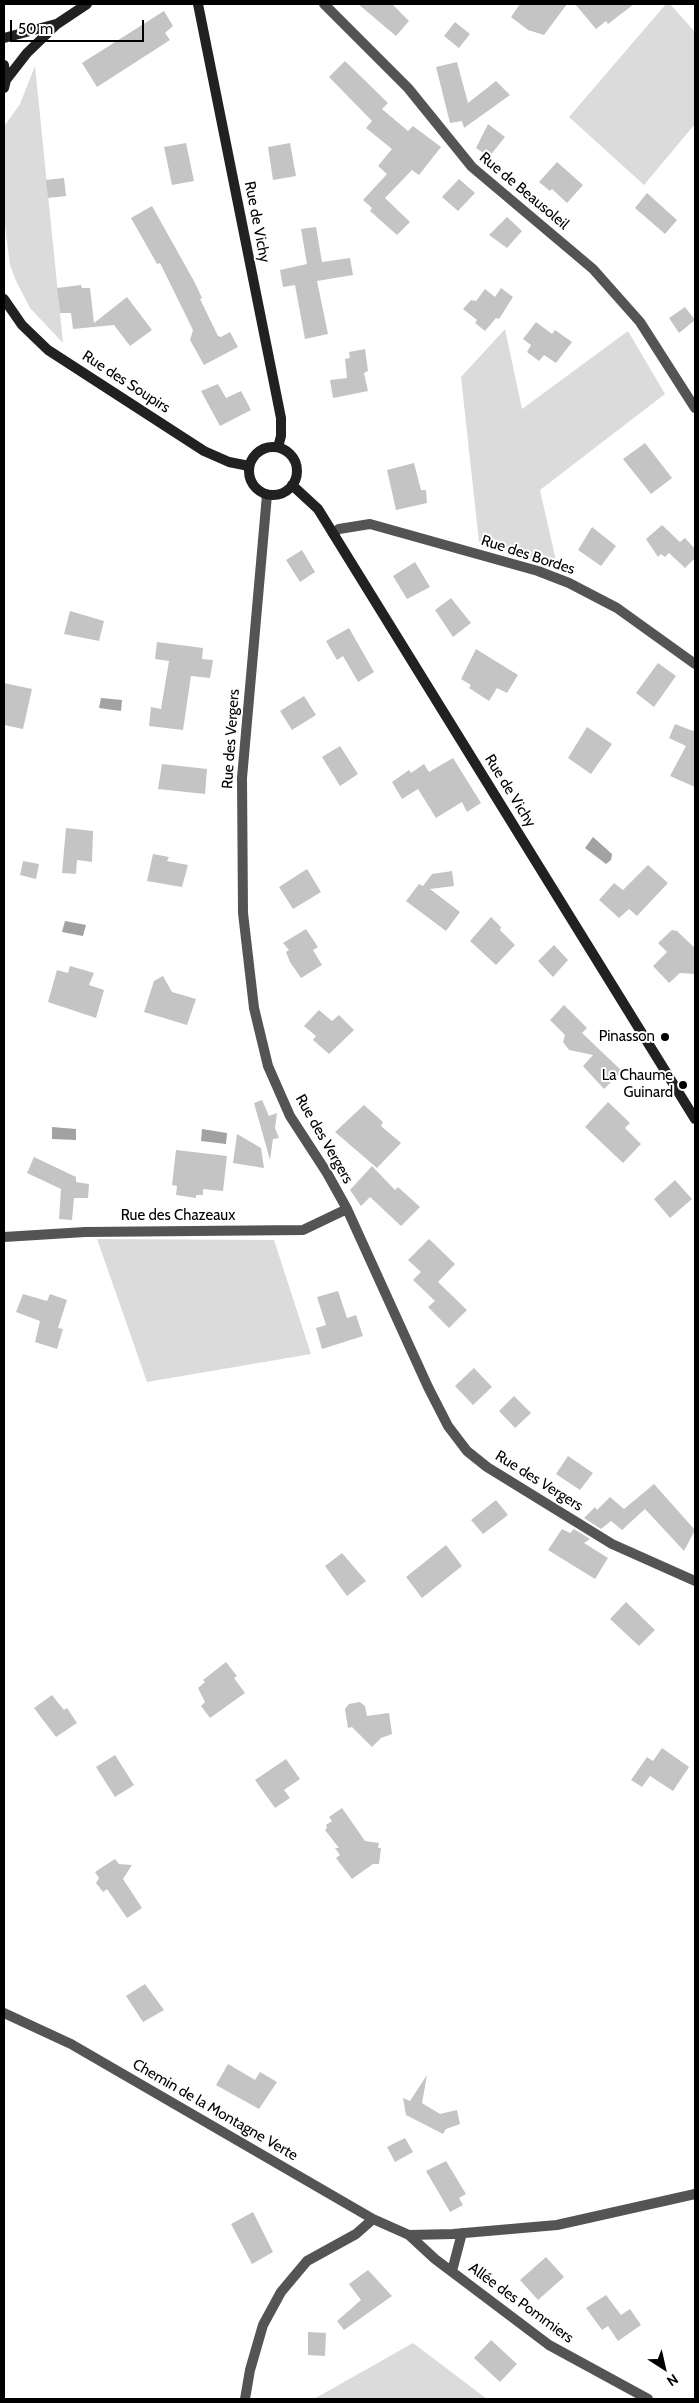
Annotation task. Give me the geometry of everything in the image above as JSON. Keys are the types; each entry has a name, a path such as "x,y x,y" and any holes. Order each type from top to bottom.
{"street":[{"path":"5,84 27,53 57,24 87,4"},
{"name":"Rue de Vichy","path":"198,4 281,418 281,436 278,447"},
{"name":"Rue de Beausoleil","path":"324,4 408,88 472,167 593,269 640,322 695,408"},
{"path":"4,38 57,24"},
{"path":"4,64 5,84"},
{"name":"Rue des Soupirs","path":"4,299 22,325 48,350 204,451 229,462 249,466"},
{"path":"268,447 278,447 286,451 293,458 296,476 292,485 286,491 277,495 268,494 259,491 252,484 249,466 253,457 260,451 268,447"},
{"name":"Rue de Vichy","path":"292,485 318,509 695,1119"},
{"name":"Rue des Vergers","path":"268,494 242,778 245,926 254,1008 268,1066 290,1116 327,1173 347,1209 428,1387 448,1426 467,1451 487,1467 612,1544 695,1581"},
{"name":"Rue des Bordes","path":"333,533 339,529 370,524 538,571 569,583 617,608 695,664"},
{"name":"Rue des Chazeaux","path":"4,1237 85,1232 303,1230 347,1209"},
{"name":"Chemin de la Montagne Verte","path":"4,2013 71,2044 373,2218 409,2235"},
{"path":"409,2235 462,2233 557,2225 695,2194"},
{"path":"245,2399 250,2370 264,2325 281,2292 307,2261 356,2234 373,2218"},
{"path":"452,2271 462,2233"},
{"name":"Allée des Pommiers","path":"409,2235 452,2271 549,2345 648,2399"}],"shaded area":[{"path":"666,4 670,4 695,32 695,124 644,185 569,117"},
{"path":"35,66 63,343 30,308 16,281 10,265 4,217 5,125 20,104"},
{"path":"505,329 522,409 628,331 665,394 540,490 557,565 479,542 461,377"},
{"path":"101,698 122,700 121,711 99,708"},
{"path":"593,837 612,854 611,860 606,864 585,848"},
{"path":"65,921 86,925 83,936 62,932"},
{"path":"52,1127 76,1129 76,1140 52,1139"},
{"path":"202,1129 227,1133 226,1144 201,1141"},
{"path":"97,1239 274,1240 311,1354 147,1382"},
{"path":"413,2343 487,2399 314,2399"}],"building":[{"path":"358,4 392,4 409,21 396,36"},
{"path":"520,4 567,4 544,35 528,30 511,17"},
{"path":"575,4 634,4 608,24 606,21 596,29"},
{"path":"164,11 173,26 165,33 170,40 97,87 82,63"},
{"path":"455,22 470,34 459,48 444,36"},
{"path":"345,61 388,103 382,109 408,131 413,126 441,147 419,175 412,170 385,198 410,222 397,235 370,211 372,208 363,200 387,174 378,166 392,149 366,128 372,121 329,77"},
{"path":"457,62 468,103 496,81 510,95 464,128 462,121 450,123 436,67"},
{"path":"488,124 505,137 489,157 476,148"},
{"path":"186,143 194,181 172,185 164,147"},
{"path":"290,143 296,176 273,180 268,147"},
{"path":"557,162 583,185 567,203 552,189 550,191 539,182"},
{"path":"64,178 66,196 48,198 46,180"},
{"path":"459,179 475,193 458,211 442,197"},
{"path":"647,193 677,220 665,234 635,208"},
{"path":"152,206 195,283 202,298 200,299 218,336 221,337 230,332 238,347 204,365 190,340 193,330 160,263 157,264 131,218"},
{"path":"507,217 522,231 507,248 489,235"},
{"path":"316,227 322,262 350,258 353,275 317,281 328,334 305,339 295,285 283,287 280,270 307,264 301,229"},
{"path":"81,285 82,288 90,288 94,323 127,297 152,330 130,346 114,325 73,329 71,313 60,313 57,288"},
{"path":"501,288 513,297 499,319 496,318 485,331 475,323 477,320 463,309 471,300 476,301 485,289 495,297"},
{"path":"685,307 695,320 679,333 669,318"},
{"path":"536,322 552,334 555,330 572,342 556,363 544,355 539,361 527,352 531,345 523,339"},
{"path":"365,349 368,371 364,373 368,391 333,398 330,380 347,378 345,359 350,358 349,352"},
{"path":"218,384 226,398 241,391 251,410 220,426 201,391"},
{"path":"645,443 672,478 651,494 623,459"},
{"path":"414,463 421,490 426,490 427,503 396,510 387,470"},
{"path":"662,525 680,542 685,538 695,549 695,558 685,568 669,553 665,557 661,554 658,557 646,539"},
{"path":"592,527 616,546 601,566 578,550"},
{"path":"302,550 315,572 300,582 286,560"},
{"path":"415,562 430,587 407,599 393,576"},
{"path":"451,598 471,623 453,637 435,610"},
{"path":"70,611 104,621 99,641 64,634"},
{"path":"349,628 374,672 358,682 343,656 337,660 326,641"},
{"path":"157,642 203,648 202,659 213,660 210,678 191,676 183,730 149,726 151,707 161,709 169,661 155,659"},
{"path":"476,649 518,675 507,693 497,688 489,701 469,688 471,685 461,679"},
{"path":"658,663 676,676 654,707 636,693"},
{"path":"4,683 32,689 23,729 4,725"},
{"path":"304,696 316,715 292,730 280,711"},
{"path":"675,724 693,731 695,728 695,787 670,776 686,746 669,738"},
{"path":"587,727 612,744 591,774 568,758"},
{"path":"340,746 358,774 340,786 322,757"},
{"path":"453,758 481,803 467,812 462,802 436,818 418,789 402,799 392,782 409,770 411,773 424,764 429,772"},
{"path":"162,764 207,769 205,794 158,789"},
{"path":"66,828 93,831 92,862 77,860 76,874 62,873"},
{"path":"153,854 169,857 167,861 188,865 182,887 147,881"},
{"path":"23,861 39,864 36,879 20,875"},
{"path":"648,865 668,883 637,916 629,909 619,918 599,900 614,883 623,890"},
{"path":"307,869 321,892 293,909 279,887"},
{"path":"452,871 454,886 430,889 460,912 446,931 406,901 419,884 423,886 432,874"},
{"path":"491,917 501,927 500,930 515,945 496,965 470,941"},
{"path":"306,929 318,947 313,950 322,965 301,978 290,962 286,952 289,950 283,943"},
{"path":"672,930 677,931 695,948 695,974 680,973 669,983 653,966 667,952 658,943"},
{"path":"554,945 568,960 553,977 538,961"},
{"path":"70,966 94,973 89,985 104,990 96,1018 48,1002 57,970 68,973"},
{"path":"163,976 172,992 196,999 187,1025 144,1012 154,981"},
{"path":"564,1005 587,1028 582,1033 622,1071 604,1089 583,1066 593,1055 569,1050 563,1042 565,1035 550,1020"},
{"path":"319,1010 332,1021 339,1015 354,1030 329,1054 313,1040 316,1036 304,1026"},
{"path":"262,1100 269,1116 277,1113 275,1128 279,1138 273,1139 270,1160 254,1103"},
{"path":"608,1102 630,1123 625,1128 641,1144 623,1163 585,1127"},
{"path":"364,1105 383,1122 381,1126 401,1143 377,1168 335,1132"},
{"path":"237,1134 261,1148 264,1168 233,1163"},
{"path":"176,1150 227,1156 223,1191 203,1189 203,1195 196,1195 196,1198 176,1195 177,1186 172,1185"},
{"path":"34,1157 76,1177 76,1182 89,1184 88,1198 74,1198 72,1220 59,1219 61,1189 27,1173"},
{"path":"372,1166 395,1190 398,1187 420,1207 401,1226 370,1197 361,1206 350,1190"},
{"path":"675,1180 692,1199 670,1218 654,1199"},
{"path":"429,1239 455,1264 438,1282 467,1310 449,1328 428,1307 435,1301 413,1280 421,1272 408,1260"},
{"path":"338,1291 347,1318 356,1315 363,1336 322,1349 316,1328 326,1325 317,1297"},
{"path":"23,1294 47,1301 50,1294 67,1300 58,1328 63,1329 57,1349 35,1342 40,1321 16,1312"},
{"path":"474,1368 492,1387 473,1405 455,1386"},
{"path":"514,1396 531,1413 515,1428 499,1411"},
{"path":"568,1456 593,1473 580,1490 556,1474"},
{"path":"654,1484 695,1530 684,1551 645,1509 622,1530 611,1521 601,1529 584,1518 595,1507 597,1510 610,1497 624,1509"},
{"path":"496,1500 508,1515 483,1534 471,1520"},
{"path":"562,1529 570,1533 574,1529 590,1539 584,1543 608,1558 595,1579 548,1550"},
{"path":"446,1545 462,1566 422,1598 406,1577"},
{"path":"342,1553 366,1581 347,1596 325,1566"},
{"path":"626,1602 655,1630 639,1646 610,1619"},
{"path":"226,1662 237,1676 234,1678 245,1693 210,1718 201,1706 205,1702 198,1688 205,1682 203,1680"},
{"path":"52,1695 64,1710 67,1708 77,1723 56,1737 34,1708"},
{"path":"360,1702 365,1706 367,1716 389,1713 392,1734 381,1738 372,1747 352,1727 348,1728 345,1709 349,1704"},
{"path":"662,1748 689,1767 673,1791 650,1776 642,1787 631,1780 647,1757 653,1761"},
{"path":"115,1755 134,1785 115,1797 96,1767"},
{"path":"286,1759 300,1779 284,1790 290,1798 275,1808 255,1780"},
{"path":"342,1808 365,1841 379,1843 378,1848 381,1848 379,1864 373,1864 352,1879 336,1858 340,1855 335,1848 339,1848 325,1830 327,1828 326,1825 332,1821 329,1817"},
{"path":"115,1859 119,1864 132,1865 123,1879 142,1908 127,1918 107,1889 103,1892 96,1883 99,1878 95,1872"},
{"path":"145,1984 164,2010 143,2022 126,1996"},
{"path":"228,2064 255,2080 260,2072 277,2082 259,2109 216,2085"},
{"path":"427,2075 422,2103 440,2114 457,2110 460,2124 446,2129 443,2134 406,2115 403,2098 410,2101"},
{"path":"405,2138 413,2152 395,2162 387,2147"},
{"path":"446,2161 466,2194 459,2198 463,2205 450,2212 426,2171"},
{"path":"253,2212 273,2252 252,2264 231,2224"},
{"path":"546,2257 564,2277 538,2300 520,2280"},
{"path":"368,2270 392,2296 344,2330 337,2321 361,2300 349,2284"},
{"path":"606,2295 621,2315 630,2309 641,2325 618,2341 608,2326 602,2330 586,2308"},
{"path":"308,2332 326,2333 325,2356 308,2355"},
{"path":"491,2340 517,2364 500,2382 474,2358"}],"place":[{"name":"Pinasson","path":"665,1037"},
{"name":"La Chaume Guinard","path":"683,1085"}]}
